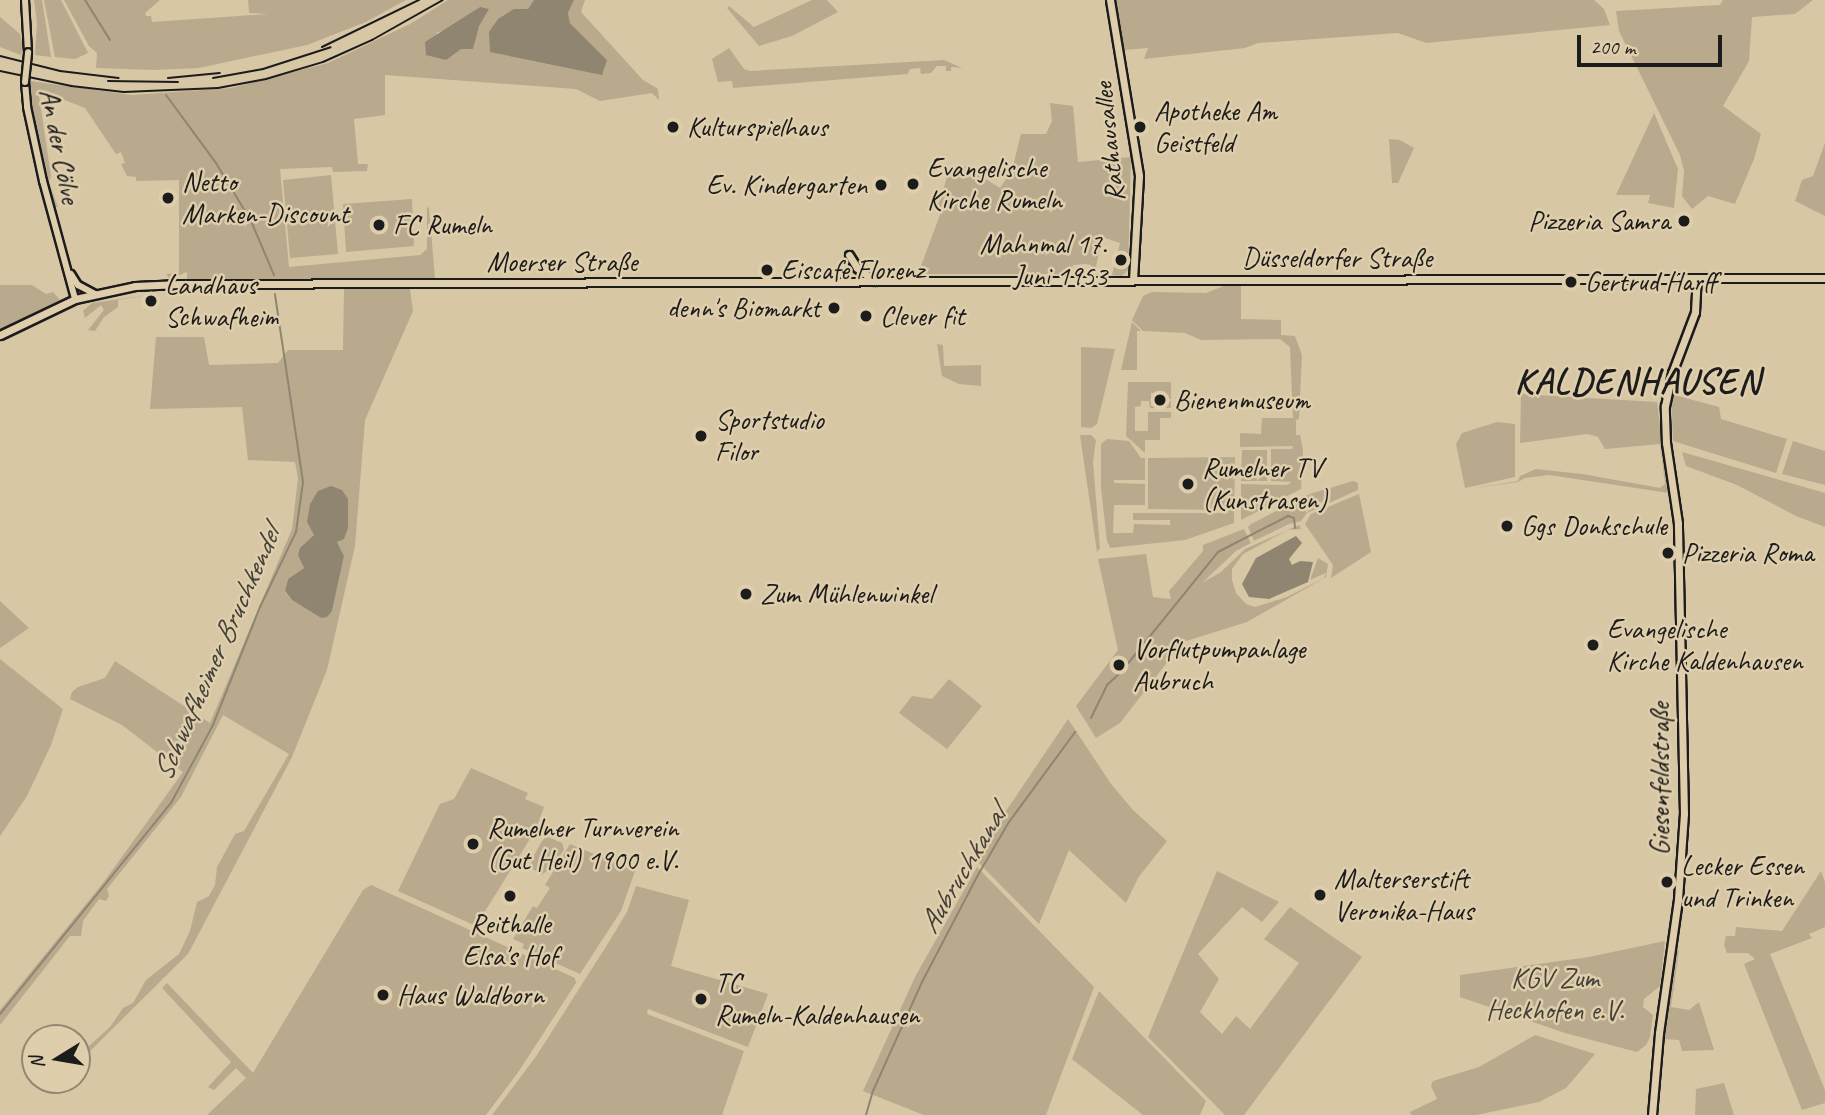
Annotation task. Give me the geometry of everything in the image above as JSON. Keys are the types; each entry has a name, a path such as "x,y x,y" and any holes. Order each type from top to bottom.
{"main road":[{"name":"Rathausallee","path":"1110,0 1139,176 1133,281"},
{"path":"849,255 857,268 876,281"},
{"name":"Düsseldorfer Straße","path":"849,281 1825,278"},
{"name":"Giesenfeldstraße","path":"1652,1115 1659,1033 1678,899 1684,814 1678,523 1665,423 1672,373 1695,312 1697,279"},
{"name":"Moerser Straße","path":"95,293 135,286 849,281"},
{"path":"0,335 75,299 95,293"}],"street":[{"name":"An der Cölve","path":"25,0 27,107 75,299"},
{"name":"An der Cölve","path":"64,257 78,285 95,293"}],"green space":[{"path":"34,0 42,0 51,57 35,55 37,23"},
{"path":"44,0 61,0 88,53 75,59 55,57"},
{"path":"64,0 160,0 145,13 146,16 151,16 152,22 268,14 249,13 248,0 406,0 366,22 307,45 199,68 154,70 96,68 97,53 89,46"},
{"path":"448,0 534,0 528,9 514,9 607,60 570,23 568,13 574,0 585,0 581,12 643,80 658,89 659,100 652,93 600,101 576,89 385,75 385,115 354,119 358,164 368,164 367,171 333,172 332,167 280,169 289,267 420,255 427,249 427,207 435,278 224,281 187,279 187,272 170,279 166,274 179,273 179,180 136,181 136,177 127,176 121,164 125,163 121,152 116,154 85,108 57,97 39,96 51,176 49,182 33,115 30,81 132,95 231,88 328,63 410,24","holes":["480,7 473,49 461,49 436,33 448,29"]},
{"path":"812,0 827,0 838,12 792,36 759,46 727,8 729,6 754,27"},
{"path":"1115,0 1594,0 1604,9 1610,25 1426,43 1398,33 1258,43 1245,48 1144,59 1148,48 1124,50"},
{"path":"1723,0 1813,0 1795,14 1752,17 1749,61 1723,106 1761,134 1754,159 1735,204 1708,196 1692,209 1682,196 1684,171 1680,155 1619,31 1616,11 1720,5"},
{"path":"0,17 20,34 23,45 21,55 0,47"},
{"path":"729,48 744,69 750,71 944,60 962,68 951,67 951,71 946,71 946,66 937,66 931,73 921,74 920,68 910,69 908,74 733,88 732,81 718,82 712,59"},
{"path":"1050,103 1073,106 1078,162 1131,157 1128,270 1122,276 1112,275 1120,243 1102,237 1095,272 1091,265 1085,264 1073,265 1070,274 918,274 941,212 937,210 950,167 962,170 965,166 1000,188 1012,170 1021,134 1046,134 1052,121"},
{"path":"1654,113 1678,169 1674,208 1648,203 1650,195 1616,195"},
{"path":"1389,139 1400,140 1414,148 1398,183 1392,183"},
{"path":"1825,143 1825,216 1795,201 1802,180 1813,176"},
{"path":"331,175 338,254 290,258 283,180"},
{"path":"49,182 58,207 55,207"},
{"name":"FC Rumeln","path":"412,199 414,246 346,252 343,204"},
{"path":"0,285 32,285 46,294 53,292 60,300 0,330"},
{"path":"1226,285 1241,285 1241,319 1281,320 1281,335 1295,336 1302,355 1299,419 1296,420 1296,435 1300,435 1303,450 1301,489 1241,520 1241,484 1287,485 1292,482 1271,481 1271,449 1292,449 1293,446 1240,447 1240,433 1261,434 1262,418 1293,418 1290,347 1280,339 1201,340 1185,333 1143,331 1132,320 1143,296 1152,292 1206,293"},
{"path":"344,288 410,289 413,311 365,420 355,546 327,670 292,757 188,954 91,1050 91,1044 110,1027 123,1008 133,1003 146,980 179,954 190,931 197,902 209,896 215,885 217,867 235,834 244,831 289,754 223,715 181,797 107,889 109,896 106,901 99,899 83,921 81,936 70,936 0,1025 0,1010 103,883 183,772 122,725 70,699 72,692 78,687 105,678 115,661 210,723 292,529 298,478 295,462 248,460 242,407 150,409 156,337 204,337 209,365 278,363 288,350 343,350","holes":["347,515 348,528 337,542 344,556 332,611 321,618 292,600 285,592 288,579 304,568 302,560 314,535 313,529"]},
{"path":"148,295 118,300 118,307 104,317 95,331 88,330 104,310 101,305 85,318 83,311 92,303"},
{"path":"1132,322 1141,331 1137,331 1137,370 1121,370"},
{"path":"937,344 943,345 944,366 981,365 981,386 959,384 942,376"},
{"path":"1081,347 1115,349 1097,424 1091,428 1081,427"},
{"path":"1128,382 1171,382 1171,399 1167,399 1167,394 1151,393 1151,406 1167,407 1167,401 1171,401 1171,408 1150,408 1149,401 1141,401 1141,406 1135,407 1135,431 1148,431 1148,412 1171,412 1171,418 1160,418 1160,440 1145,440 1145,453 1126,436"},
{"path":"1521,394 1657,402 1669,493 1549,475 1525,478 1518,482 1470,489 1518,481 1520,476 1536,469 1660,488 1665,484 1660,444 1605,449 1598,437 1587,434 1520,443"},
{"path":"1671,394 1719,407 1721,419 1787,439 1776,473 1673,441"},
{"path":"1497,422 1515,424 1515,477 1465,488 1456,444 1462,433"},
{"path":"1080,435 1091,435 1096,440 1093,462 1100,548 1097,552"},
{"path":"1107,439 1129,441 1141,458 1145,458 1145,480 1114,480 1114,483 1145,484 1145,505 1114,505 1113,533 1133,533 1134,524 1170,525 1170,520 1133,520 1133,513 1228,513 1228,510 1148,509 1148,458 1235,457 1234,523 1185,540 1110,548 1101,488 1101,444"},
{"path":"1793,441 1825,451 1825,485 1782,474"},
{"path":"1242,450 1267,450 1267,481 1241,481"},
{"path":"1682,452 1825,493 1825,527 1796,516 1737,485 1686,466"},
{"path":"1353,481 1358,483 1358,490 1307,513 1301,521 1254,541 1248,527 1251,524 1310,494"},
{"path":"1359,494 1371,552 1331,578 1333,565 1305,524 1311,514"},
{"path":"1299,525 1301,529 1288,530 1243,554 1232,569 1236,593 1246,604 1255,607 1287,597 1324,578 1326,573 1310,580 1318,558 1328,564 1326,577 1247,622 1183,642 1120,723 1096,738 1076,706 1118,650 1098,559 1146,554 1153,597 1171,599 1169,591 1203,551 1203,545 1244,529 1251,543 1236,551 1202,583 1221,572 1245,549"},
{"path":"0,601 29,628 0,648"},
{"path":"0,659 63,709 51,745 27,796 0,836"},
{"path":"949,679 982,706 947,749 899,713 912,696 932,699"},
{"path":"1068,719 1111,784 1133,810 1167,841 1138,878 1126,903 1069,850 1039,924 979,863 1002,817"},
{"name":"Rumelner Turnverein (Gut Heil) 1900 e.V.","path":"471,768 528,793 525,799 544,807 536,829 476,926 398,891 440,804 454,799"},
{"path":"548,837 562,843 564,850 550,869 541,875 533,869 531,861 543,839"},
{"path":"570,844 635,871 621,911 580,974 522,948 524,944 513,939 533,906 537,908 550,888 545,885"},
{"path":"977,867 1094,987 1046,1115 924,1115 863,1091 915,977"},
{"path":"1217,871 1279,902 1262,922 1242,907 1198,954 1219,979 1200,1012 1222,1034 1236,1016 1250,1029 1299,963 1264,939 1290,907 1362,957 1244,1115 1225,1115 1148,1037"},
{"path":"1821,871 1825,882 1825,927 1809,934 1812,938 1770,954 1825,1090 1825,1103 1802,1110 1744,964 1755,959 1748,953 1727,953 1724,945 1726,936 1735,936 1736,927 1782,931"},
{"path":"371,885 575,978 576,983 519,1071 486,1115 207,1115 246,1078 236,1068 214,1090 208,1087 231,1062 162,988 167,983 253,1073 363,890"},
{"path":"636,886 689,900 671,966 768,994 748,1047 648,1009 647,1014 744,1051 722,1115 492,1115 537,1055 607,945 627,912"},
{"name":"KGV Zum Heckhofen e.V.","path":"1665,941 1660,986 1644,999 1643,1007 1653,1015 1650,1037 1646,1045 1637,1052 1565,1033 1460,997 1460,975 1589,957"},
{"path":"1676,950 1679,950 1671,1007 1689,1010 1699,1002 1714,1050 1682,1051 1679,1040 1664,1039"},
{"path":"1099,991 1206,1101 1200,1115 1143,1115 1072,1059"},
{"path":"1535,1035 1595,1054 1566,1088 1539,1102 1476,1115 1411,1115 1410,1112 1437,1099 1431,1086 1433,1081 1479,1067"},
{"path":"1724,1083 1734,1115 1695,1115 1696,1089"}],"shaded area":[{"path":"534,0 574,0 568,13 570,23 607,60 602,75 490,52 489,32 498,19 514,9 528,9"},
{"path":"480,7 489,9 479,26 473,49 461,49 446,60 426,55 425,42"},
{"path":"331,486 342,490 348,499 348,528 344,539 337,542 344,556 332,611 327,617 321,618 292,600 285,591 288,579 304,568 298,555 300,548 314,535 307,522 310,504 318,491"},
{"path":"1296,536 1302,543 1289,559 1292,565 1300,561 1313,562 1308,582 1269,599 1249,597 1242,584 1256,558"}],"waterway":[{"name":"Schwafheimer Bruchkendel","path":"85,0 110,40"},
{"name":"Schwafheimer Bruchkendel","path":"166,95 216,163 251,221 274,275"},
{"name":"Schwafheimer Bruchkendel","path":"0,1014 171,803 213,725 260,607 296,532 303,482 275,294"},
{"name":"Aubruchkanal","path":"1122,666 1125,667 1218,552 1288,516 1294,518 1295,528"},
{"name":"Aubruchkanal","path":"1091,718 1107,685 1123,670 1121,667"},
{"name":"Aubruchkanal","path":"866,1115 873,1091 922,982 978,875 1009,822 1075,732"}],"railway":[{"path":"322,47 419,0"},
{"path":"0,71 71,86 124,92 218,88 266,79 323,62 372,40 443,0"},
{"path":"213,78 263,69 331,47"},
{"path":"0,56 60,71 119,78"},
{"path":"168,78 220,73"},
{"path":"108,81 178,82"}],"place":[{"name":"Kulturspielhaus","path":"673,127"},
{"name":"Apotheke Am Geistfeld","path":"1140,127"},
{"name":"Evangelische Kirche Rumeln","path":"913,184"},
{"name":"Ev. Kindergarten","path":"881,185"},
{"name":"Netto Marken-Discount","path":"168,198"},
{"name":"Pizzeria Samra","path":"1684,221"},
{"name":"FC Rumeln","path":"379,225"},
{"name":"Mahnmal 17. Juni 1953","path":"1121,260"},
{"name":"Eiscafe Florenz","path":"767,270"},
{"name":"Gertrud Harff","path":"1571,282"},
{"name":"Landhaus Schwafheim","path":"151,301"},
{"name":"denn's Biomarkt","path":"834,308"},
{"name":"Clever fit","path":"866,316"},
{"name":"Bienenmuseum","path":"1160,400"},
{"name":"Sportstudio Filor","path":"701,436"},
{"name":"Rumelner TV (Kunstrasen)","path":"1188,484"},
{"name":"Ggs Donkschule","path":"1507,526"},
{"name":"Pizzeria Roma","path":"1668,553"},
{"name":"Zum Mühlenwinkel","path":"746,594"},
{"name":"Evangelische Kirche Kaldenhausen","path":"1593,645"},
{"name":"Vorflutpumpanlage Aubruch","path":"1119,665"},
{"name":"Rumelner Turnverein (Gut Heil) 1900 e.V.","path":"473,844"},
{"name":"Lecker Essen und Trinken","path":"1667,882"},
{"name":"Malterserstift Veronika-Haus","path":"1320,895"},
{"name":"Reithalle Elsa's Hof","path":"510,896"},
{"name":"Haus Waldborn","path":"383,995"},
{"name":"TC Rumeln-Kaldenhausen","path":"701,999"}],"district":[{"name":"KALDENHAUSEN","path":"1638,382"}]}
